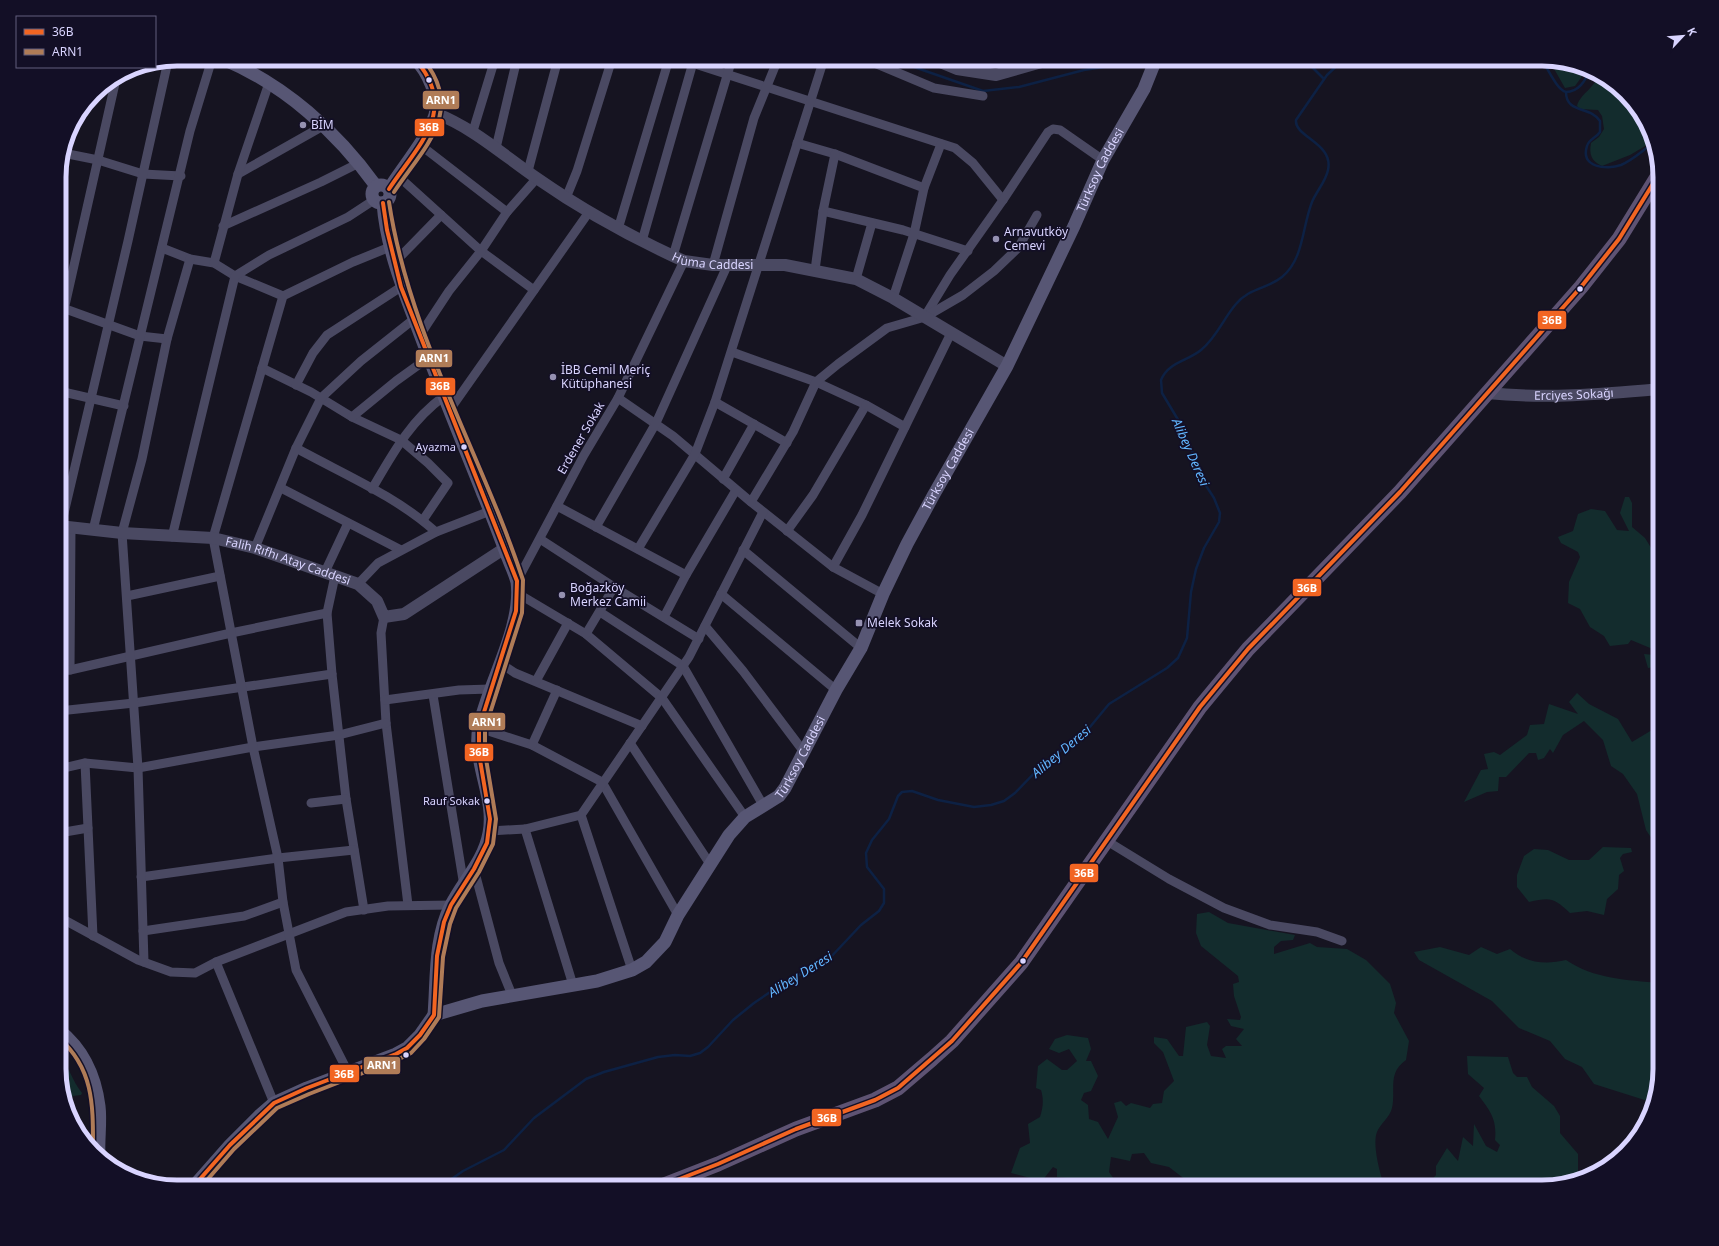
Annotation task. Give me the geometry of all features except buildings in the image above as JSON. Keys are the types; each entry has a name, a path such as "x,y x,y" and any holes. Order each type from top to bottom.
{"main road":[{"path":"199,1180 230,1145 274,1103 307,1088 396,1054 407,1048 420,1035 434,1015 440,938 451,905 474,869 487,843 490,831 487,798 479,754 479,728 490,689 511,630 516,611 517,587 505,548 442,397 401,287 379,201 390,197 323,126 270,82 237,66"},
{"path":"382,187 397,176 419,144 436,113 430,80 421,66"},
{"name":"Türksoy Caddesi","path":"434,1015 456,1007 502,998 512,994 597,980 632,970 646,962 665,942 678,915 729,835 745,817 779,796 785,788 836,690 861,648 883,594 933,496 1007,366 1056,265 1103,160 1144,89 1153,66"},
{"path":"677,1180 718,1164 796,1129 875,1100 912,1077 952,1041 1021,963 1200,707 1220,682 1278,618 1400,492 1602,261 1619,239 1653,184"},
{"path":"66,1036 78,1047 91,1073 100,1107 99,1147"},
{"path":"695,1180 718,1164"}],"street":[{"path":"93,530 190,131 210,66"},
{"path":"473,131 493,66"},
{"path":"496,148 515,66"},
{"path":"420,336 449,291 481,251 532,174 556,66"},
{"path":"566,198 577,171 610,66"},
{"path":"618,229 666,66"},
{"path":"642,241 692,66"},
{"path":"706,66 955,148 973,163 1003,200"},
{"path":"673,256 730,66"},
{"path":"713,266 754,118 775,66"},
{"path":"638,549 695,454 715,402 822,66"},
{"path":"882,66 934,88 983,96"},
{"path":"965,66 996,75 1030,66"},
{"path":"1007,73 1008,66"},
{"path":"66,517 90,399 167,67"},
{"path":"214,264 238,174 270,82"},
{"path":"66,292 114,86"},
{"name":"Hüma Caddesi","path":"436,113 473,131 566,198 589,212 618,229 684,261 713,266 760,264 785,265 856,279 893,298 1007,366"},
{"path":"238,174 323,126"},
{"path":"925,317 950,275 1050,130 1060,130 1103,160"},
{"path":"797,143 835,154 924,188"},
{"path":"419,144 507,212"},
{"path":"893,298 914,234 924,188 941,144"},
{"path":"69,154 98,160 143,174 180,176"},
{"path":"816,270 823,211 835,154"},
{"path":"223,226 321,182 359,163"},
{"path":"397,176 481,251 534,290"},
{"path":"172,537 235,276 269,255 379,201"},
{"path":"823,211 914,234 968,251"},
{"path":"449,411 589,212"},
{"path":"395,262 441,215"},
{"path":"751,502 787,443 816,382 887,328 925,317 963,295 994,271 1018,248 1037,215"},
{"path":"856,279 872,223"},
{"path":"348,1072 296,970 283,902 278,858 241,688 213,538 283,296 353,262 390,247"},
{"path":"162,248 190,259 214,264 235,276 283,296"},
{"path":"144,962 138,768 122,533 142,459 167,340 190,259"},
{"name":"Erdener Sokak","path":"517,587 540,538 584,454 618,398 684,261"},
{"path":"596,527 656,423 727,266"},
{"path":"296,385 313,353 328,335 401,287"},
{"path":"66,310 108,326 140,336 167,340"},
{"path":"255,548 296,448 321,398 360,361 414,319"},
{"path":"833,567 862,515 951,333"},
{"path":"732,352 816,382 866,405 905,427"},
{"path":"352,417 396,381 428,358"},
{"path":"262,368 321,398 352,417 401,440 428,463 448,483 423,520"},
{"name":"Erciyes Sokağı","path":"1487,393 1523,397 1563,397 1653,390"},
{"path":"66,393 124,406"},
{"path":"372,489 401,440 428,407 442,397"},
{"path":"618,398 656,423 763,512 833,567 883,594"},
{"path":"715,402 787,443"},
{"path":"787,531 813,495 866,405"},
{"path":"723,479 754,424"},
{"path":"296,448 372,489 423,520 436,532"},
{"path":"280,488 400,550"},
{"path":"664,617 686,575 736,490"},
{"path":"557,506 686,575"},
{"path":"358,584 378,563 400,550 436,532 490,511"},
{"path":"490,831 525,829 580,816 683,666 699,639 763,512"},
{"path":"348,523 330,574 327,613 332,674 346,799 364,910"},
{"name":"Falih Rıfhı Atay Caddesi","path":"66,527 172,537 213,538 255,548 358,584 377,602 384,617"},
{"path":"540,538 614,587 699,639"},
{"path":"408,905 386,723 382,633 384,617 404,614 505,548"},
{"path":"743,550 861,648"},
{"path":"66,575 70,670"},
{"path":"127,596 220,576"},
{"path":"517,587 586,634 662,698 745,817"},
{"path":"586,634 614,587"},
{"path":"721,594 836,690"},
{"path":"600,612 683,666 764,805"},
{"path":"66,670 327,613"},
{"path":"536,681 568,623"},
{"path":"705,626 743,671 804,752"},
{"path":"500,663 515,673 642,726"},
{"path":"66,710 134,703 332,674"},
{"path":"385,700 433,695 459,690 490,689"},
{"path":"532,745 558,690"},
{"path":"433,695 464,886"},
{"path":"66,767 85,763 138,768 253,747 339,735 386,723"},
{"path":"479,728 532,745 602,782 678,915"},
{"path":"630,742 710,864"},
{"path":"85,763 94,936"},
{"path":"312,804 346,799"},
{"path":"580,816 632,970"},
{"path":"66,832 88,828"},
{"path":"525,829 573,985"},
{"path":"1107,841 1169,879 1224,908 1270,925 1317,932 1342,941"},
{"path":"141,877 278,858 354,850"},
{"path":"474,869 499,963 512,994"},
{"path":"143,931 244,916 283,902"},
{"path":"66,920 144,962 171,972 195,972 216,962 346,912 408,905 451,905"},
{"path":"216,962 274,1103"}],"green space":[{"path":"1553,67 1583,74 1575,86 1565,88"},
{"path":"1596,80 1609,89 1630,110 1642,128 1648,145 1630,155 1602,166 1595,162 1590,151 1591,143 1599,137 1604,129 1602,116 1598,110 1580,109 1577,106 1581,98"},
{"path":"1625,497 1629,497 1632,503 1632,527 1645,538 1653,551 1653,649 1631,640 1628,644 1610,646 1604,636 1590,627 1580,609 1568,603 1569,582 1580,557 1578,552 1561,543 1558,537 1573,531 1578,514 1591,509 1605,511 1617,530 1629,531 1620,513"},
{"path":"1644,654 1653,655 1653,667 1648,668"},
{"path":"1577,693 1589,704 1618,719 1632,742 1653,729 1653,840 1646,830 1637,794 1623,774 1611,766 1603,740 1584,721 1563,735 1553,753 1550,749 1544,758 1538,760 1536,753 1529,753 1506,777 1499,777 1498,791 1487,792 1464,802 1481,770 1488,769 1484,754 1494,752 1500,755 1527,735 1530,725 1544,724 1549,704 1578,714 1569,702"},
{"path":"1603,847 1631,848 1632,852 1623,854 1620,858 1624,871 1619,875 1618,889 1607,899 1604,915 1587,911 1570,913 1560,904 1547,899 1529,902 1517,887 1517,875 1524,856 1534,849 1548,850 1569,860 1589,860"},
{"path":"1209,912 1228,923 1295,935 1293,940 1281,941 1274,947 1274,954 1310,943 1317,947 1347,949 1366,960 1390,984 1396,1003 1394,1013 1409,1041 1406,1060 1396,1070 1394,1076 1391,1111 1378,1129 1376,1137 1375,1144 1377,1160 1383,1180 1186,1180 1169,1167 1151,1163 1144,1153 1132,1154 1130,1161 1111,1157 1109,1172 1114,1180 1067,1180 1067,1178 1057,1177 1057,1169 1053,1167 1043,1180 1011,1173 1020,1148 1030,1143 1028,1124 1040,1117 1043,1097 1041,1090 1036,1088 1038,1066 1047,1059 1062,1070 1067,1070 1077,1061 1069,1049 1059,1053 1049,1049 1055,1039 1067,1035 1088,1038 1091,1049 1086,1061 1091,1061 1098,1076 1091,1091 1084,1093 1081,1100 1088,1105 1089,1119 1098,1122 1108,1139 1118,1117 1114,1103 1121,1101 1126,1106 1131,1103 1150,1108 1153,1104 1162,1103 1164,1091 1174,1081 1163,1052 1154,1043 1154,1037 1167,1039 1179,1056 1183,1056 1186,1027 1207,1022 1210,1026 1207,1045 1211,1056 1226,1058 1222,1049 1226,1046 1242,1046 1236,1039 1244,1029 1231,1026 1227,1019 1240,1020 1241,1017 1234,996 1233,984 1239,982 1238,976 1201,946 1196,933 1197,914"},
{"path":"1440,947 1469,955 1481,947 1497,954 1510,949 1516,954 1536,962 1558,962 1566,960 1599,975 1611,978 1653,982 1653,1076 1648,1101 1594,1084 1582,1067 1565,1059 1550,1041 1519,1028 1492,1001 1419,960 1414,952"},
{"path":"1467,1056 1508,1057 1513,1073 1517,1077 1527,1077 1532,1087 1554,1106 1560,1116 1560,1133 1578,1154 1578,1174 1556,1179 1542,1180 1431,1180 1436,1175 1436,1166 1447,1148 1458,1161 1463,1137 1473,1146 1474,1124 1486,1146 1497,1152 1500,1145 1495,1140 1495,1127 1492,1116 1479,1096 1484,1088 1468,1074"},
{"path":"66,1065 82,1093 81,1095 73,1096 71,1099 75,1108 75,1112 70,1097 67,1083"}],"waterway":[{"path":"911,66 983,91 1019,87 1084,70 1110,66"},
{"path":"1311,66 1324,79"},
{"name":"Alibey Deresi","path":"450,1180 463,1171 504,1150 534,1118 586,1079 604,1072 658,1057 675,1055 690,1056 700,1053 708,1047 733,1020 754,1003 788,980 819,966 829,959 861,925 879,911 884,903 884,889 867,867 866,853 872,840 889,819 898,796 902,792 912,791 938,800 974,807 991,805 1004,801 1015,793 1045,762 1085,733 1109,704 1167,668 1178,658 1187,638 1191,592 1196,569 1204,548 1219,522 1220,513 1214,498 1203,481 1180,423 1162,393 1161,380 1164,374 1173,365 1196,354 1207,345 1216,334 1231,310 1241,299 1282,277 1295,261 1302,242 1312,202 1328,170 1328,161 1325,153 1301,131 1297,126 1296,120 1327,75 1337,66"},
{"name":"Alibey Deresi","path":"1546,66 1559,87 1566,92 1570,92 1578,88 1587,76"},
{"path":"1566,92 1567,99 1570,104 1591,113 1600,121 1600,132 1589,142 1587,146 1587,159 1591,163 1596,166 1615,167 1625,163 1648,147"}],"transit line":[{"name":"36B","path":"389,189 422,142 430,127 434,111 434,95 428,77 420,66"},
{"name":"ARN1","path":"394,192 417,160 436,129 440,113 441,96 435,78 427,66"},
{"name":"36B","path":"677,1180 718,1164 796,1129 875,1100 898,1088 952,1041 1021,963 1200,707 1248,649 1400,492 1581,287 1619,239 1653,184"},
{"name":"ARN1","path":"207,1180 234,1149 277,1108 399,1059 411,1053 424,1039 439,1017 443,957 450,924 456,908 479,872 493,844 496,819 485,753 485,729 522,613 523,580 506,533 429,347 412,299 399,251 389,202"},
{"name":"36B","path":"199,1180 230,1145 274,1103 307,1088 396,1054 407,1048 420,1035 434,1015 437,956 444,922 451,905 474,869 487,843 490,819 479,754 479,728 516,611 517,581 401,287 387,230 383,203"},
{"name":"ARN1","path":"66,1045 79,1062 89,1089 93,1117 93,1141"}],"place":[{"name":"BİM","path":"303,125"},
{"name":"Arnavutköy Cemevi","path":"996,239"},
{"name":"İBB Cemil Meriç Kütüphanesi","path":"553,377"},
{"name":"Ayazma","path":"464,447"},
{"name":"Boğazköy Merkez Camii","path":"562,595"},
{"name":"Melek Sokak","path":"859,623"},
{"name":"Rauf Sokak","path":"487,801"}]}
